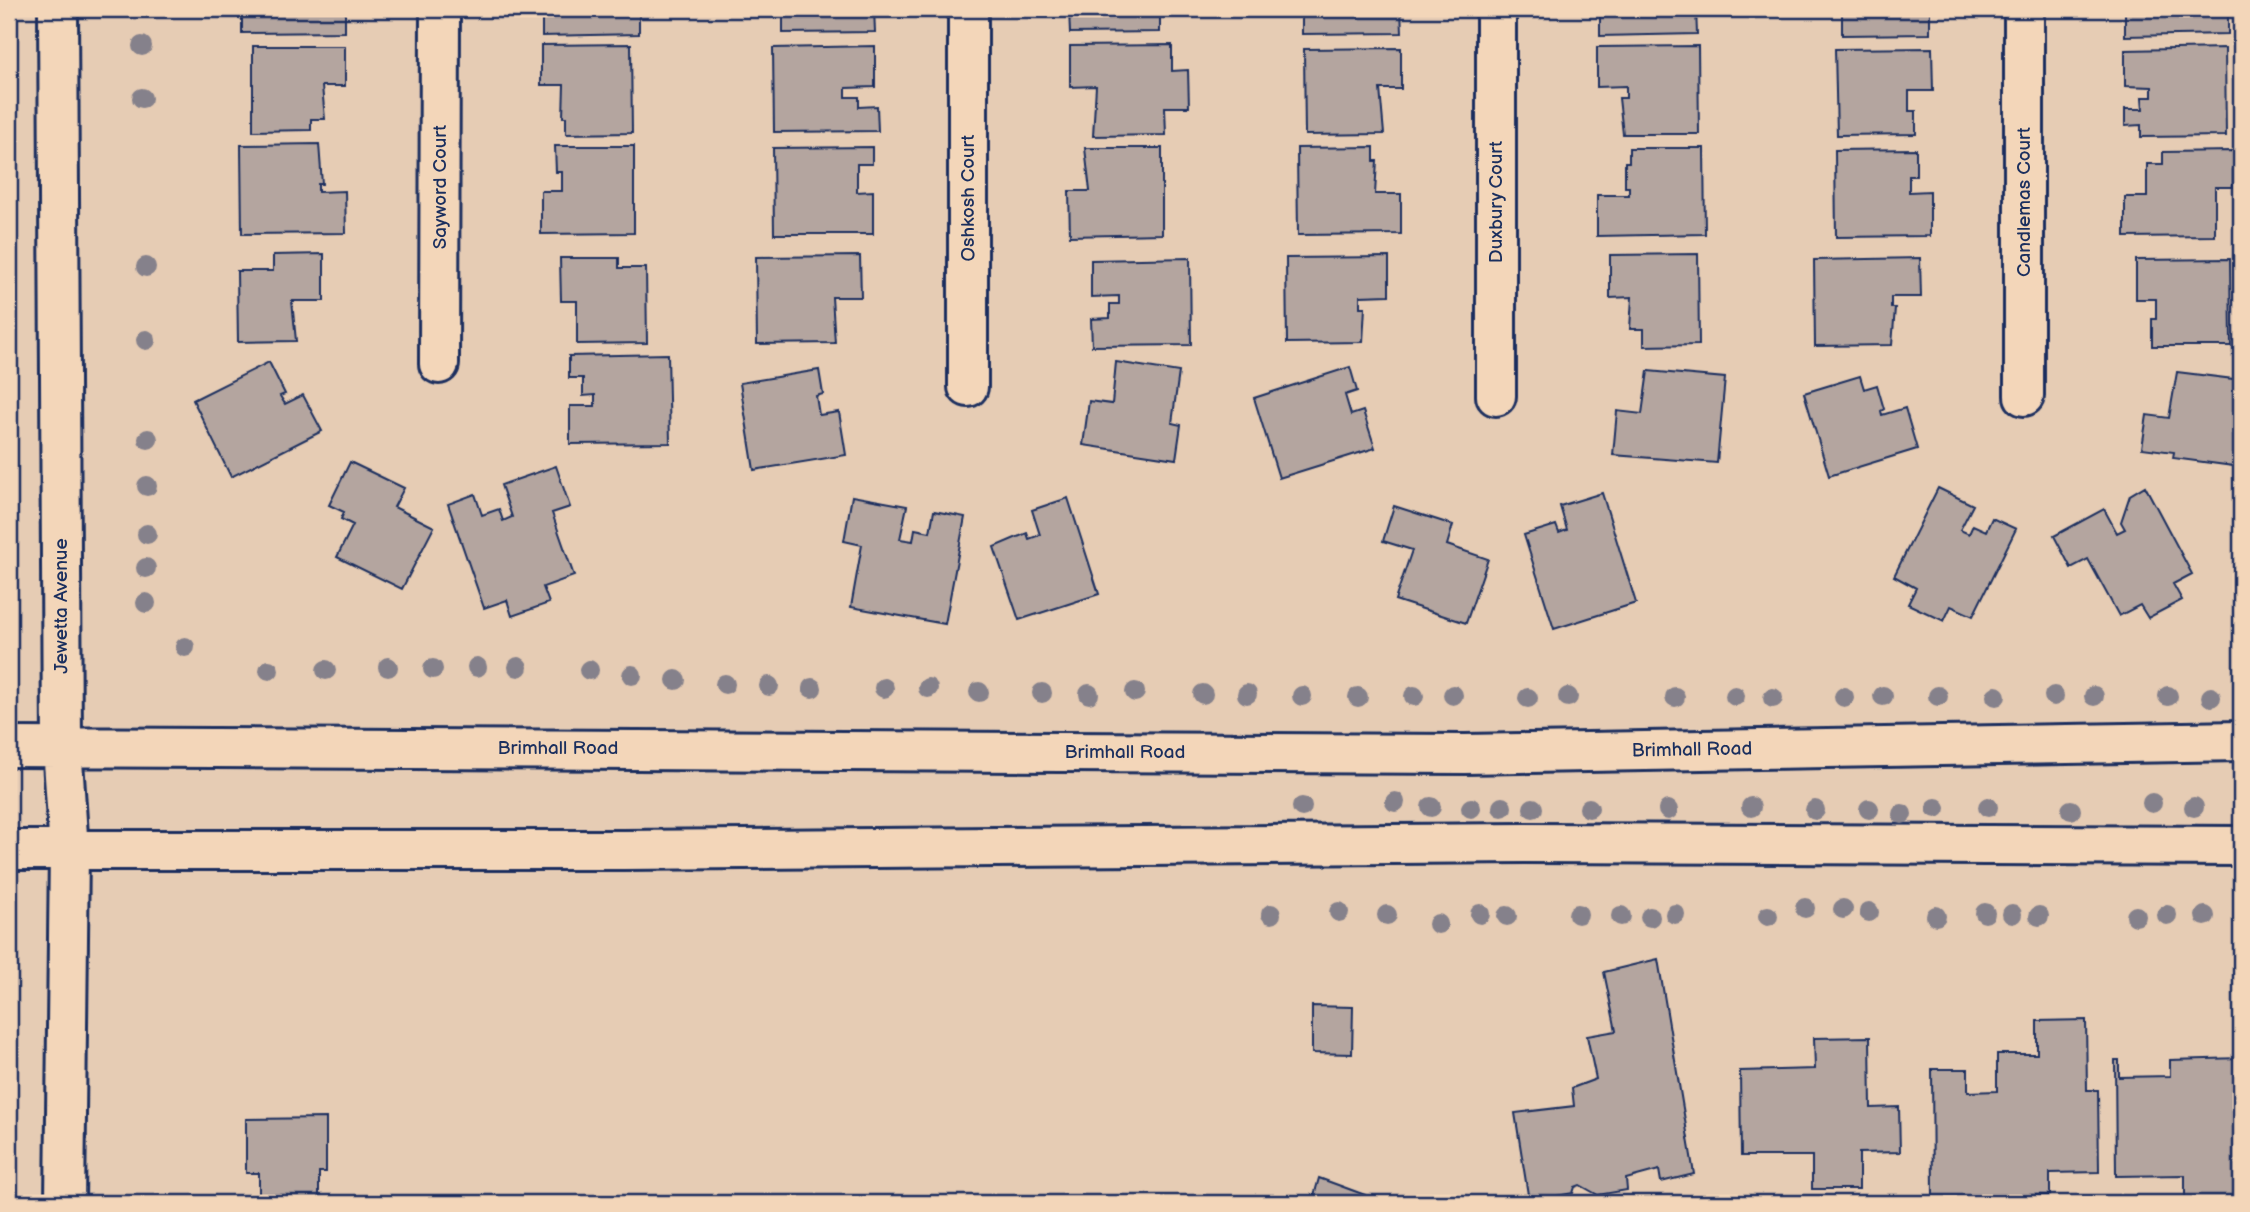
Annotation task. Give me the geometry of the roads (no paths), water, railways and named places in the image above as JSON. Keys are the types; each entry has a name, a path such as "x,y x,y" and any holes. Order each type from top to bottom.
{"street":[{"name":"Jewetta Avenue","path":"58,9 62,746 69,851 65,1203"},
{"name":"Sayword Court","path":"439,364 440,9"},
{"name":"Oshkosh Court","path":"968,9 968,387"},
{"name":"Duxbury Court","path":"1496,9 1496,396"},
{"name":"Candlemas Court","path":"2024,9 2024,396"},
{"name":"Brimhall Road","path":"9,747 1465,754 2241,741"},
{"path":"9,850 742,850 1524,843 2241,846"}]}
